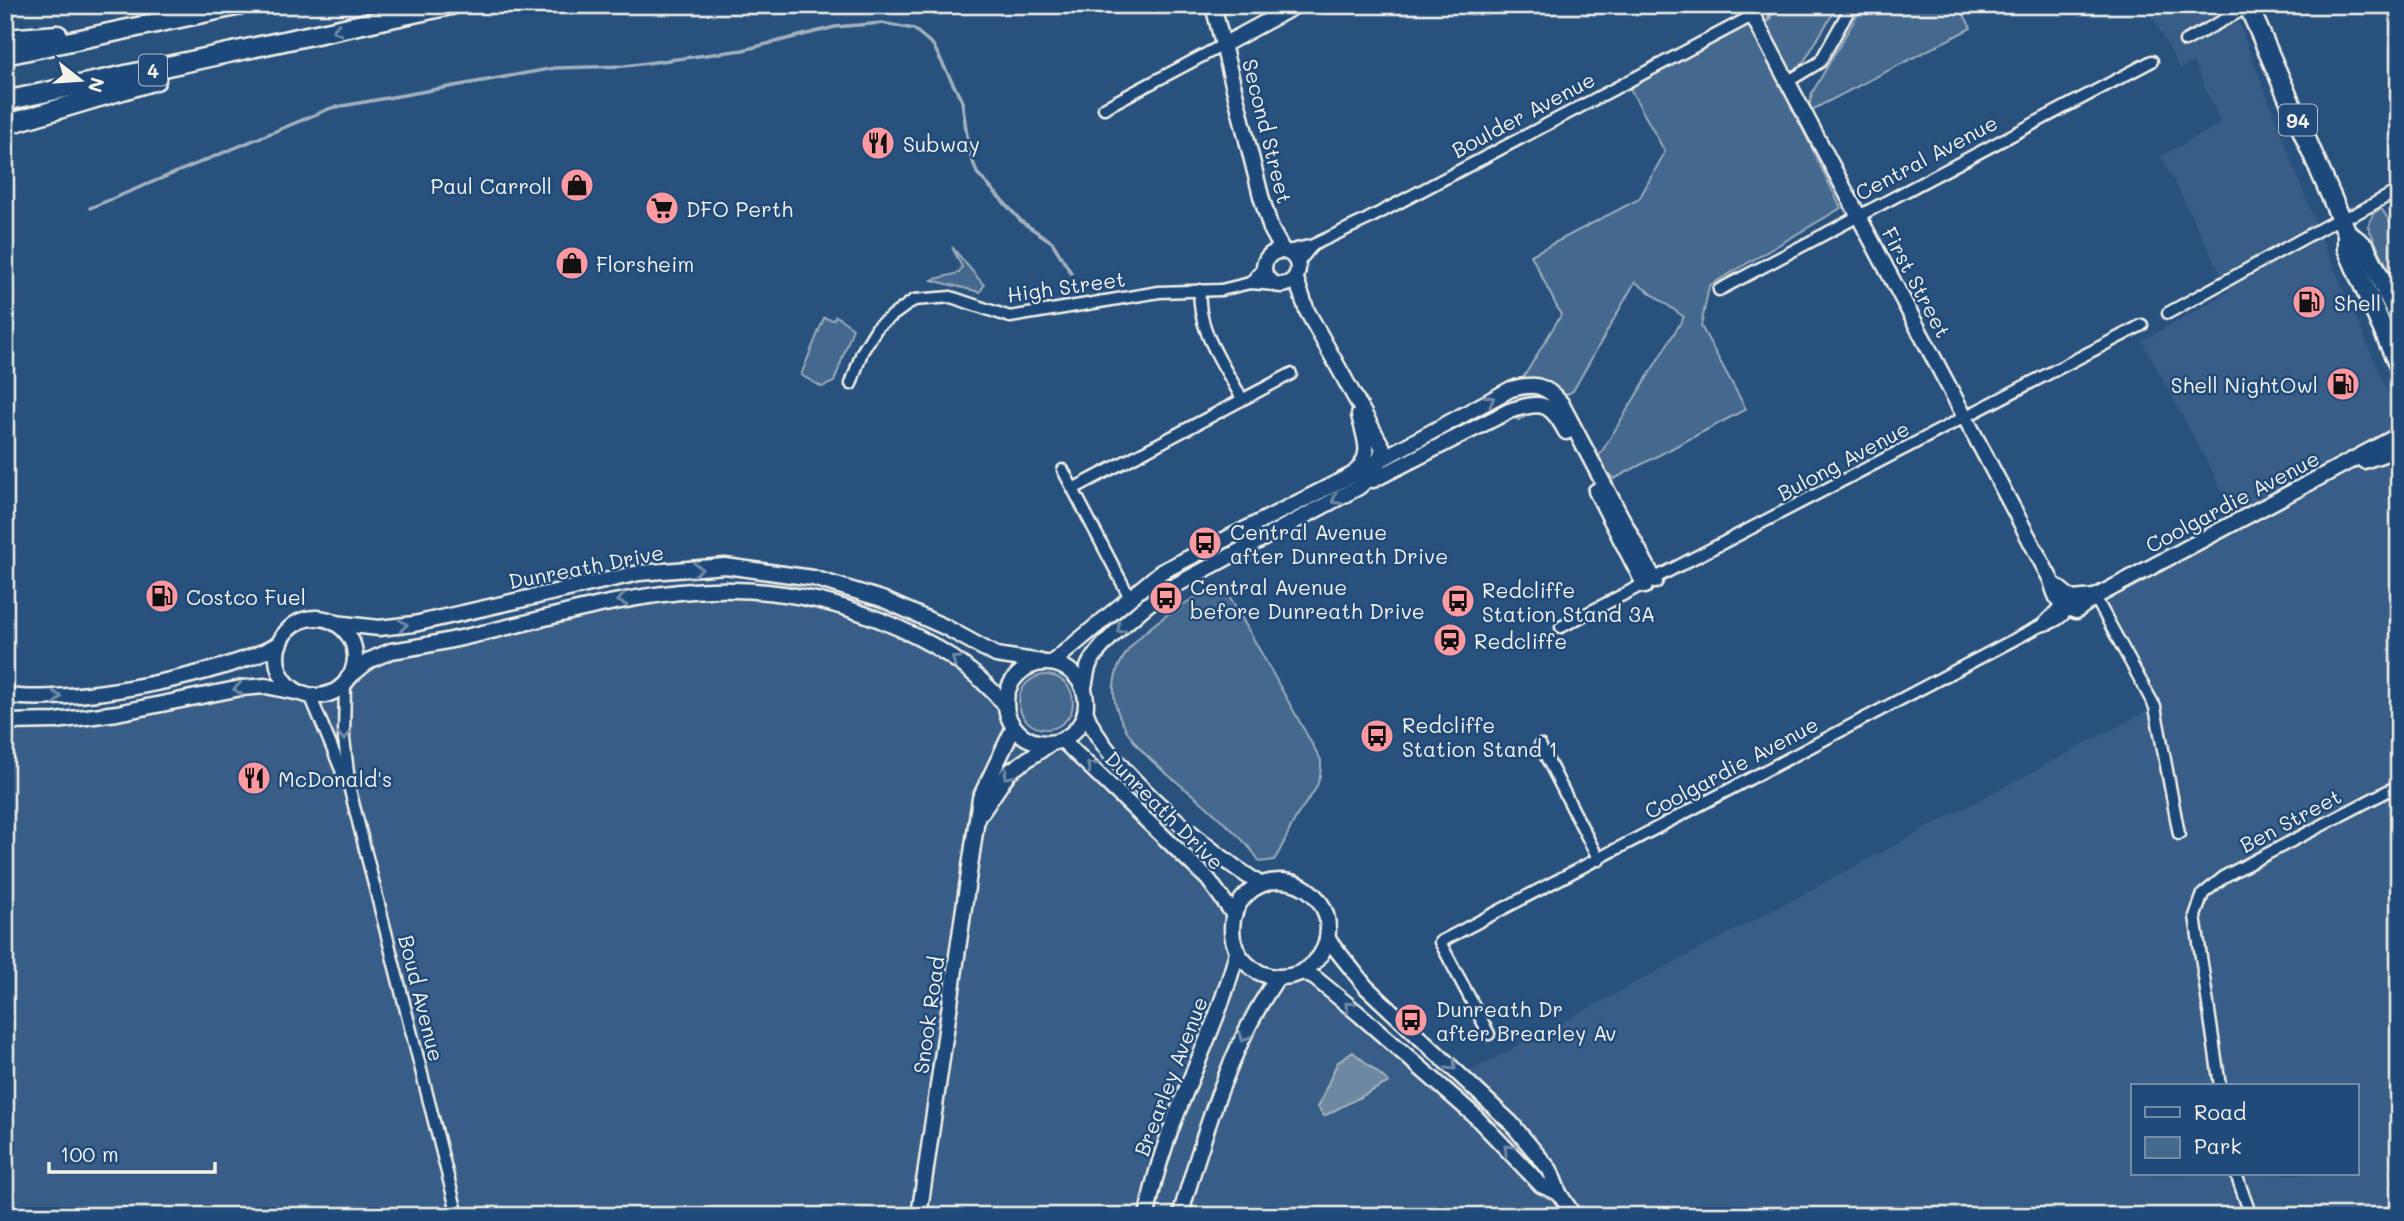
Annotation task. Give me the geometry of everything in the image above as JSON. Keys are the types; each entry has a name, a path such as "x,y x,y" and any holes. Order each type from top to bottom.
{"highway":[{"name":"4","path":"5,55 241,5"},
{"name":"4","path":"5,100 452,5"},
{"name":"94","path":"2250,6 2344,226 2347,248 2399,366"},
{"path":"5,38 121,30"},
{"path":"5,125 300,37"},
{"name":"94","path":"2344,226 2365,247 2399,317"}],"main road":[{"path":"1225,44 1297,5"},
{"name":"Second Street","path":"1211,8 1225,44 1271,229 1276,254 1269,279 1286,284 1307,310 1357,403 1378,451"},
{"name":"First Street","path":"1749,10 2051,580 2055,597 2067,603"},
{"name":"Second Street","path":"1276,254 1297,264"},
{"path":"1286,284 1297,264"},
{"path":"1378,451 1430,433 1511,389 1536,384 1545,387 1561,402 1650,583"},
{"path":"1378,451 1376,472 1356,481 1161,572 1129,596 1089,635 1047,662 1029,666 1011,682 1006,706 1014,727 1031,740 1057,742 1080,725 1086,713 1084,687 1089,664 1139,610 1165,591 1356,481 1410,460 1509,411 1531,404 1545,405 1559,420 1650,583"},
{"path":"1378,451 1430,433"},
{"name":"Coolgardie Avenue","path":"2067,603 2081,609 2095,597 2399,435"},
{"name":"Coolgardie Avenue","path":"2352,462 2371,460 2399,449"},
{"path":"1378,451 1410,460"},
{"name":"Dunreath Drive","path":"335,623 379,628 414,624 639,573 725,566 813,578 891,603 996,655 1047,662"},
{"name":"Dunreath Drive","path":"346,680 370,660 391,651 660,592 775,590 819,598 910,632 944,651 986,683 1006,706"},
{"path":"5,695 46,699 156,682 243,662 280,643 297,623 309,618 335,623 345,631 354,654 346,680 329,694 307,695 266,687 241,688 117,713 56,721 5,722"},
{"path":"280,643 278,668 284,680 307,695"},
{"path":"1047,662 1071,671 1084,687"},
{"name":"Dunreath Drive","path":"1086,713 1094,735 1158,803 1215,853 1261,885"},
{"name":"Snook Road","path":"919,1216 980,797 1014,727"},
{"name":"Dunreath Drive","path":"1057,742 1209,879 1234,915"},
{"name":"Snook Road","path":"978,820 1009,772 1057,742"},
{"path":"1281,881 1305,888 1321,905 1328,927 1327,938 1314,963 1303,972 1277,978 1261,975 1247,965 1237,952 1232,940 1234,915 1240,902 1261,885 1281,881"},
{"path":"1327,938 1366,987 1511,1123 1550,1170 1559,1193 1574,1216"},
{"name":"Brearley Avenue","path":"1147,1216 1153,1178 1185,1088 1222,1002 1237,952"},
{"path":"1303,972 1349,1006 1474,1115 1541,1185 1559,1193"},
{"path":"1180,1216 1199,1149 1239,1047 1261,1002 1277,978"}],"street":[{"path":"1787,82 1820,62 1852,5"},
{"path":"2185,41 2250,6"},
{"name":"Boulder Avenue","path":"1276,254 1313,245 1749,10"},
{"path":"1104,108 1225,44"},
{"name":"Central Avenue","path":"1719,290 2152,61"},
{"path":"2168,313 2344,226 2355,214 2399,190"},
{"name":"Boulder Avenue","path":"1297,264 1313,245"},
{"path":"1250,283 1276,254"},
{"name":"High Street","path":"850,384 862,352 878,326 914,300 951,297 1010,317 1159,292 1237,288 1250,283 1286,284"},
{"path":"1200,290 1198,306 1203,326 1242,399"},
{"name":"Bulong Avenue","path":"1562,628 2142,325"},
{"path":"1073,489 1291,374"},
{"path":"1063,470 1129,596"},
{"path":"2095,597 2155,707 2179,834"},
{"name":"Coolgardie Avenue","path":"1489,1034 1440,942 2040,626 2058,619 2067,603"},
{"name":"Boud Avenue","path":"346,680 344,738 350,790 458,1216"},
{"name":"Boud Avenue","path":"307,695 350,790"},
{"path":"1540,745 1599,860"},
{"name":"Ben Street","path":"2220,1084 2195,923 2203,894 2225,876 2399,785"},
{"path":"2237,1176 2251,1216"}],"shaded area":[{"path":"2146,5 2232,5 2322,240 2394,406 2387,420 2399,463 2399,1216 5,1216 5,722 24,722 242,688 309,695 328,693 337,689 370,660 659,592 820,598 944,651 1000,705 1003,716 1016,733 1035,742 1057,739 1093,767 1234,915 1232,940 1247,965 1261,974 1277,978 1303,972 1442,1086 2154,707 2091,599 2239,522 2142,341 2230,291 2161,156 2221,123 2193,62 2180,69"},
{"path":"1353,1052 1389,1082 1324,1116 1318,1107 1337,1063"}],"green space":[{"path":"1758,5 1838,5 1785,93 1841,208 1709,286 1701,326 1746,409 1614,479 1596,461 1684,317 1635,282 1573,391 1519,420 1508,414 1518,402 1514,393 1561,315 1531,255 1639,199 1665,152 1628,85 1762,13"},
{"path":"1863,5 1959,5 1971,28 1808,112 1812,93"},
{"path":"2381,208 2399,235 2399,291 2368,227 2373,214"},
{"path":"952,247 984,285 980,292 931,280 959,273 962,267"},
{"path":"836,316 853,328 834,382 822,387 801,375 824,318 833,320"},
{"path":"1215,586 1225,588 1321,760 1319,781 1274,860 1260,862 1234,832 1144,753 1120,717 1114,692 1117,670 1129,649 1146,631"},
{"path":"1046,675 1065,683 1073,702 1065,721 1046,729 1027,721 1019,702 1027,683"}],"waterway":[{"path":"1768,20 1777,5"},
{"path":"90,208 331,108 555,68 625,66 743,50 835,27 882,23 914,29 933,45 962,101 969,150 977,173 1022,222 1052,242 1071,273"}],"place":[{"name":"Subway","path":"878,143"},
{"name":"Paul Carroll","path":"577,185"},
{"name":"DFO Perth","path":"662,208"},
{"name":"Florsheim","path":"572,263"},
{"name":"Shell","path":"2309,302"},
{"name":"Shell NightOwl","path":"2343,384"},
{"name":"Central Avenue after Dunreath Drive","path":"1205,543"},
{"name":"Costco Fuel","path":"162,596"},
{"name":"Central Avenue before Dunreath Drive","path":"1166,598"},
{"name":"Redcliffe Station Stand 3A","path":"1458,601"},
{"name":"Redcliffe","path":"1450,640"},
{"name":"Redcliffe Station Stand 1","path":"1377,736"},
{"name":"McDonald's","path":"254,778"},
{"name":"Dunreath Dr after Brearley Av","path":"1411,1020"}]}
